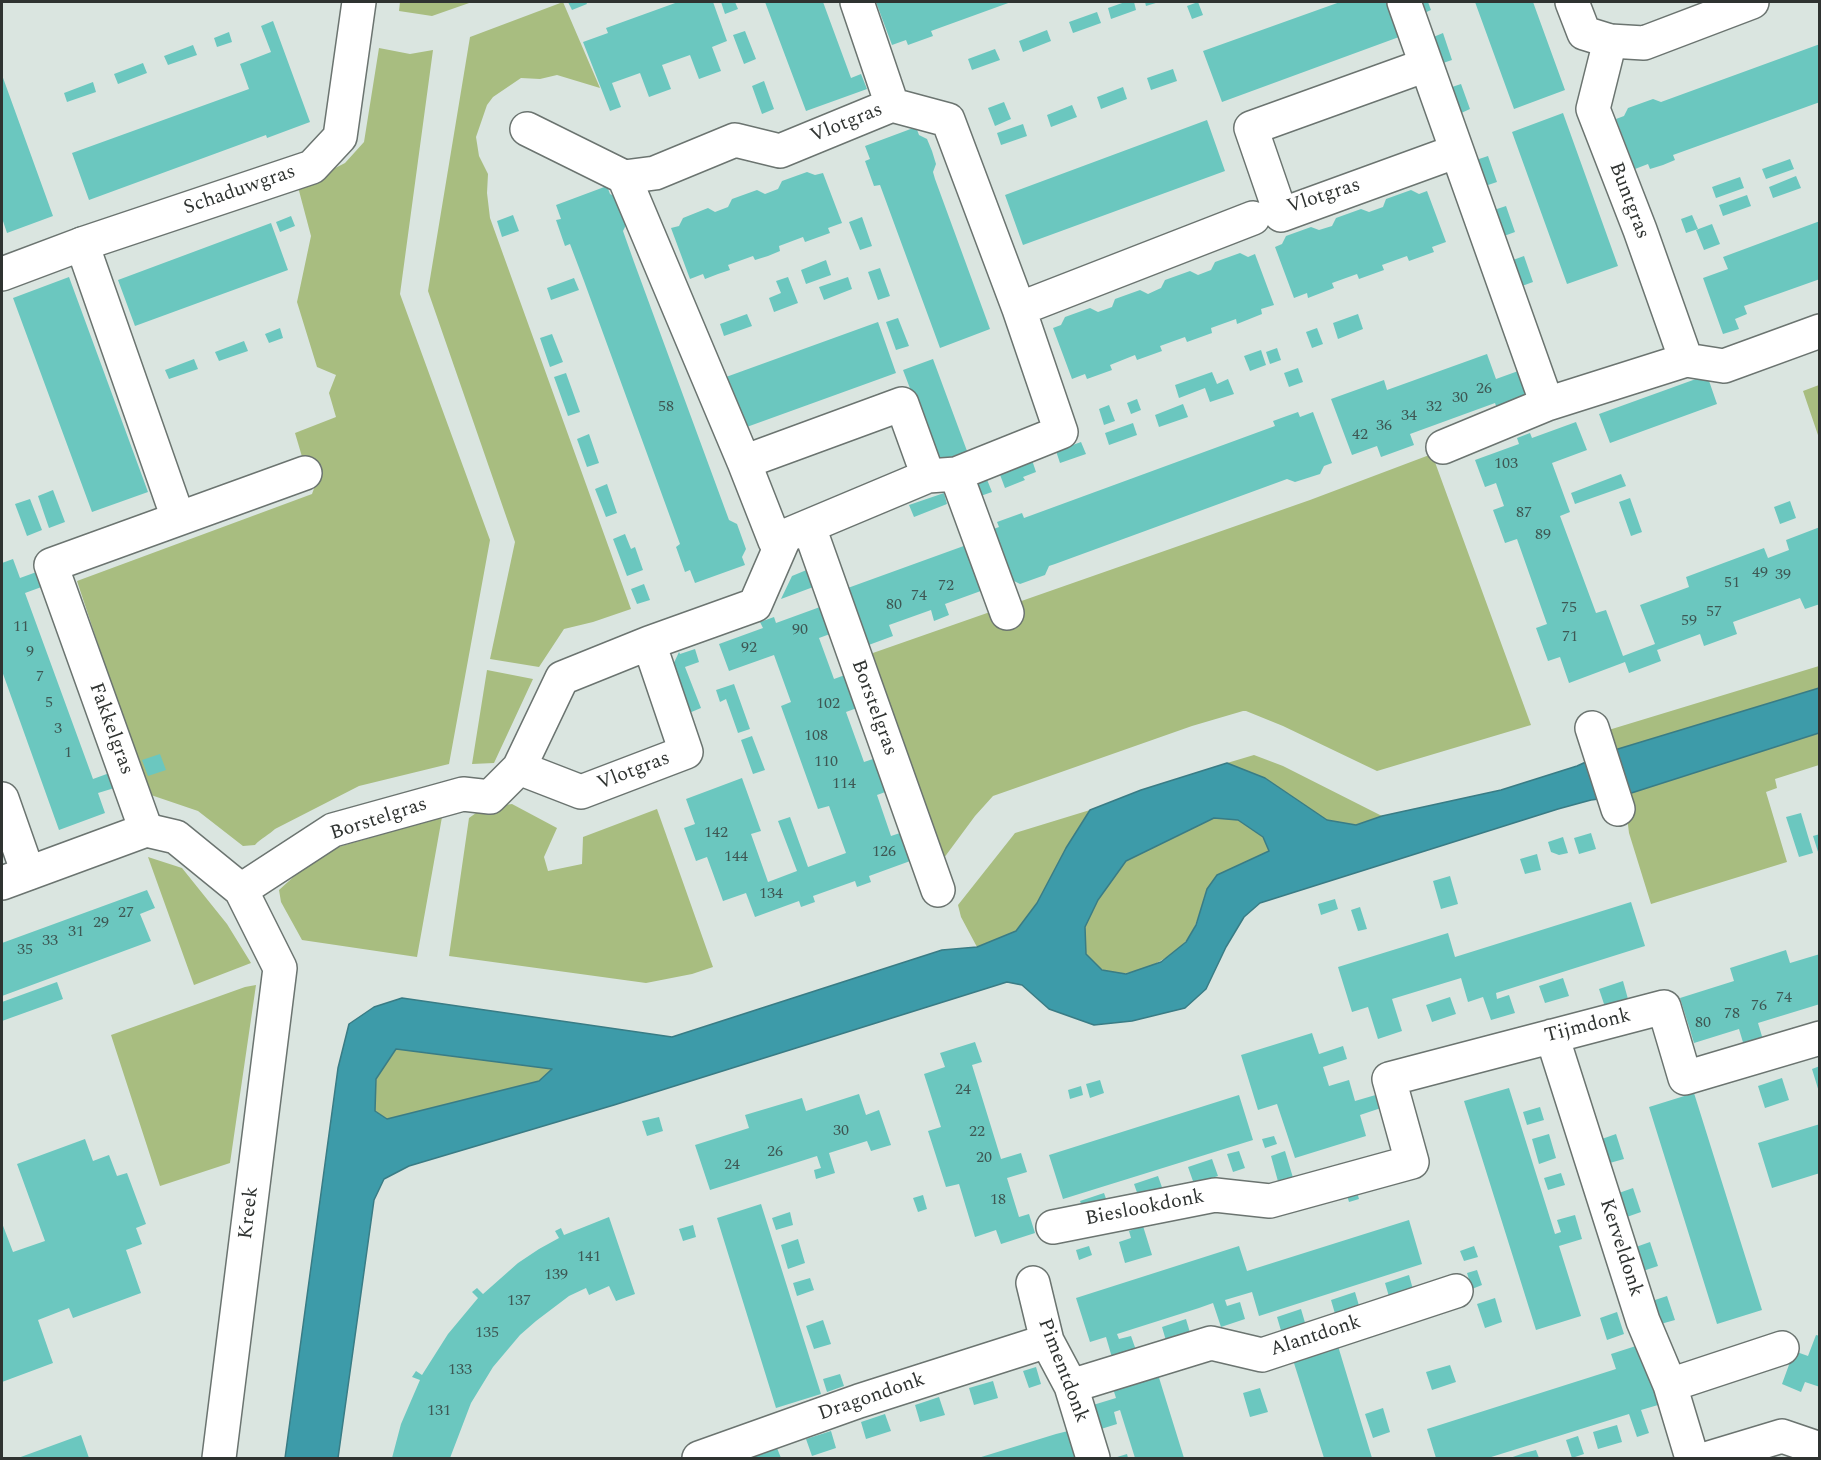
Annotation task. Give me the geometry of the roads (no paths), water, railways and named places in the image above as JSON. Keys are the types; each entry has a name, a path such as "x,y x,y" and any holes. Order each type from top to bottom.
{"street":[{"name":"Schaduwgras","path":"2,274 82,244 312,167 340,137 359,2"},
{"path":"857,2 892,105"},
{"path":"1404,2 1547,404"},
{"path":"1572,2 1584,33 1610,40 1644,43 1752,2"},
{"name":"Buntgras","path":"1610,40 1593,109 1640,230 1686,360"},
{"name":"Vlotgras","path":"1426,65 1251,128 1281,215 1457,151"},
{"name":"Vlotgras","path":"624,177 655,173 735,140 780,151 892,105 948,120 1019,309 1061,432 942,475 797,532"},
{"path":"527,129 624,177 744,462 774,541 797,532"},
{"path":"1019,309 1253,218"},
{"path":"82,244 178,518"},
{"path":"1443,447 1547,404 1686,360 1724,366 1820,331"},
{"path":"744,462 902,404 942,475 1007,613"},
{"name":"Fakkelgras","path":"146,830 51,565 305,474"},
{"path":"519,768 562,678 649,643 755,605 797,532"},
{"name":"Borstelgras","path":"797,532 938,890"},
{"name":"Vlotgras","path":"519,768 581,792 686,752 649,643"},
{"path":"1592,728 1618,809"},
{"name":"Borstelgras","path":"241,890 333,830 463,794 490,797 519,768"},
{"path":"2,799 15,878 146,830 176,837 241,890"},
{"name":"Kreek","path":"219,1458 280,968 241,890"},
{"name":"Tijmdonk","path":"1412,1162 1389,1079 1664,1007 1685,1078 1820,1038"},
{"name":"Kerveldonk","path":"1552,1036 1643,1321 1670,1385 1692,1458"},
{"name":"Bieslookdonk","path":"1053,1227 1215,1194 1270,1202 1412,1162"},
{"name":"Pimentdonk","path":"1033,1283 1047,1341 1071,1386 1093,1458"},
{"name":"Alantdonk","path":"1071,1386 1211,1343 1262,1355 1456,1291"},
{"name":"Dragondonk","path":"706,1457 859,1401 1047,1341"},
{"path":"1670,1385 1782,1348"},
{"path":"1709,1458 1782,1436 1820,1449"}],"water":[{"path":"1819,688 1819,733 1622,796 1591,800 1558,809 1260,903 1244,917 1226,947 1206,989 1185,1008 1132,1021 1094,1025 1049,1009 1022,985 1007,982 614,1105 409,1166 384,1179 374,1200 338,1458 285,1458 338,1068 349,1024 374,1007 402,998 672,1037 942,950 977,947 1016,931 1037,903 1066,848 1090,810 1141,790 1227,763 1265,778 1327,820 1356,825 1382,816 1501,790 1577,766 1608,752","holes":["1214,818 1238,820 1263,837 1269,851 1217,875 1207,889 1196,925 1186,942 1161,962 1126,974 1102,970 1086,954 1085,927 1098,900 1126,861","396,1049 552,1069 539,1081 387,1119 375,1111 376,1079"]}]}
